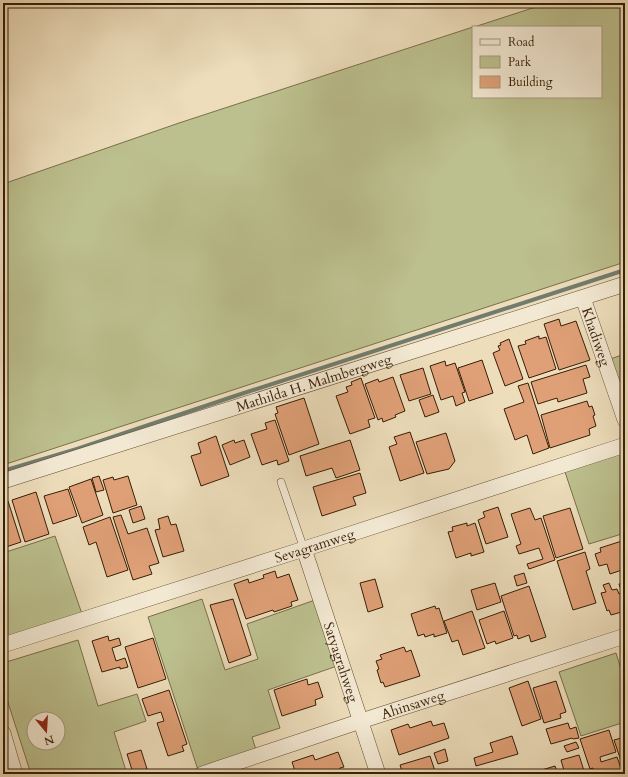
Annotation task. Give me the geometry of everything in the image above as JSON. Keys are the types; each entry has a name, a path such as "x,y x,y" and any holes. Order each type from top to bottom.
{"street":[{"name":"Mathilda H. Malmbergweg","path":"3,481 625,284"},
{"name":"Khadiweg","path":"583,298 625,420"},
{"name":"Sevagramweg","path":"3,645 625,445"},
{"name":"Satyagrahweg","path":"304,549 378,774"},
{"name":"Ahinsaweg","path":"202,774 625,636"},
{"path":"3,733 16,774"}],"lane":[{"path":"281,482 304,549"}],"green space":[{"path":"548,3 625,3 625,262 3,465 3,184 179,123 472,27 472,98 602,98 602,26 477,26"},
{"path":"625,354 625,406 610,359"},
{"path":"624,451 625,533 589,544 565,472"},
{"path":"55,536 82,614 3,640 3,553"},
{"path":"202,599 225,670 258,659 247,624 315,600 337,666 268,690 280,728 252,737 256,750 198,770 148,617"},
{"path":"78,640 98,706 137,694 146,721 114,732 127,774 31,774 3,687 3,663"},
{"path":"616,653 625,682 625,722 581,736 559,672"}],"building":[{"path":"559,319 561,326 576,321 590,360 559,370 544,324"},
{"path":"539,336 539,339 546,337 556,369 529,378 518,346 526,344 525,341"},
{"path":"509,339 523,379 505,386 493,353 500,350 498,346 501,345 500,343"},
{"path":"482,360 493,393 469,401 458,368"},
{"path":"445,361 446,366 455,363 465,392 462,393 465,402 456,406 453,396 441,400 430,366"},
{"path":"586,365 590,377 583,379 587,393 558,402 557,398 538,404 531,382"},
{"path":"423,368 431,394 409,401 400,375"},
{"path":"393,377 405,411 395,415 396,417 383,422 382,418 378,420 365,384 378,379 379,382"},
{"path":"361,378 375,418 368,420 370,427 350,434 336,396 348,392 346,387 352,385 351,382"},
{"path":"528,383 549,448 533,454 527,435 515,440 504,409 524,402 518,386"},
{"path":"433,395 439,412 425,417 419,400"},
{"path":"304,398 319,444 289,455 275,414 278,413 276,407"},
{"path":"587,401 589,407 592,406 596,426 589,429 590,435 550,448 541,415"},
{"path":"275,420 289,461 278,465 277,460 262,465 251,434 267,429 265,423"},
{"path":"410,432 424,473 400,481 389,447 397,444 394,437"},
{"path":"446,433 455,461 449,469 427,474 416,442"},
{"path":"216,436 229,476 201,486 191,456 201,453 198,443"},
{"path":"234,440 235,443 244,440 250,457 230,465 222,445"},
{"path":"350,440 360,470 336,478 332,468 306,476 300,456"},
{"path":"360,473 366,493 353,497 356,505 322,516 313,487"},
{"path":"99,476 104,490 96,492 92,478"},
{"path":"128,476 137,505 113,513 103,480 113,477 114,480"},
{"path":"91,479 103,515 82,523 69,487"},
{"path":"68,489 77,516 53,524 44,496"},
{"path":"36,492 49,534 25,542 12,500"},
{"path":"8,501 21,542 3,548 3,503"},
{"path":"141,506 145,519 133,523 129,510"},
{"path":"498,507 508,537 486,544 478,520 485,517 483,512"},
{"path":"530,508 535,520 541,518 555,560 529,569 527,564 543,559 539,548 519,554 516,546 521,544 511,514"},
{"path":"570,508 583,549 556,558 543,516"},
{"path":"121,515 128,534 147,528 159,563 149,566 152,574 133,580 113,517"},
{"path":"168,516 171,525 176,524 184,551 163,557 155,530 160,529 158,519"},
{"path":"110,517 128,570 107,577 96,542 89,545 83,527"},
{"path":"467,523 467,526 475,523 484,552 471,556 471,553 456,558 448,532 453,531 452,527"},
{"path":"625,540 625,569 610,574 607,564 599,566 595,554 601,552 600,548"},
{"path":"585,552 590,569 586,571 596,603 573,610 557,561"},
{"path":"275,571 277,578 289,574 298,600 291,602 292,606 274,612 273,610 246,619 234,584 248,579 249,583 264,578 263,575"},
{"path":"524,573 527,583 517,586 514,576"},
{"path":"375,579 383,607 368,612 360,583"},
{"path":"625,582 625,603 619,584"},
{"path":"495,583 501,602 477,610 471,590"},
{"path":"609,583 612,590 617,589 619,594 621,593 625,604 623,605 625,611 611,615 609,610 607,611 601,593 606,592 603,585"},
{"path":"529,586 546,637 531,642 529,635 518,639 517,635 514,636 501,596"},
{"path":"233,599 251,655 229,663 210,605"},
{"path":"435,606 436,609 439,608 447,633 434,637 434,634 425,637 424,634 418,636 411,614"},
{"path":"472,611 485,648 463,655 458,640 452,642 444,621"},
{"path":"504,611 513,638 496,644 495,641 487,644 479,620"},
{"path":"108,636 109,641 119,638 121,645 112,648 116,661 125,658 128,667 120,669 120,667 102,672 92,641"},
{"path":"153,638 166,679 138,688 125,647"},
{"path":"404,647 406,652 411,650 420,676 385,687 383,682 381,683 376,661 382,659 380,655"},
{"path":"307,679 308,685 318,682 323,697 315,700 316,705 282,716 274,690"},
{"path":"528,681 541,719 522,726 509,688"},
{"path":"556,681 566,712 560,714 561,718 544,723 533,688"},
{"path":"169,690 187,744 182,746 184,751 168,756 157,723 164,721 161,712 148,716 142,699"},
{"path":"431,721 433,726 444,723 449,738 399,755 391,730 408,724 410,728"},
{"path":"568,723 570,729 576,727 579,738 572,738 551,744 546,729"},
{"path":"609,730 616,752 600,757 601,762 617,757 623,774 595,774 593,768 590,769 580,739"},
{"path":"512,736 518,754 476,766 474,758 493,752 490,743"},
{"path":"625,737 625,773 614,740"},
{"path":"576,742 579,748 567,752 564,746"},
{"path":"445,749 448,761 438,764 434,753"},
{"path":"141,750 147,769 133,773 127,754"},
{"path":"338,752 344,767 340,768 341,774 296,774 292,762 313,755 315,760"},
{"path":"579,755 585,774 565,774 561,760"},
{"path":"430,756 436,774 403,774 400,765"},
{"path":"555,766 558,774 532,773"},
{"path":"280,770 281,774 267,774"}],"waterway":[{"path":"3,471 77,449 241,394 625,270"}]}
